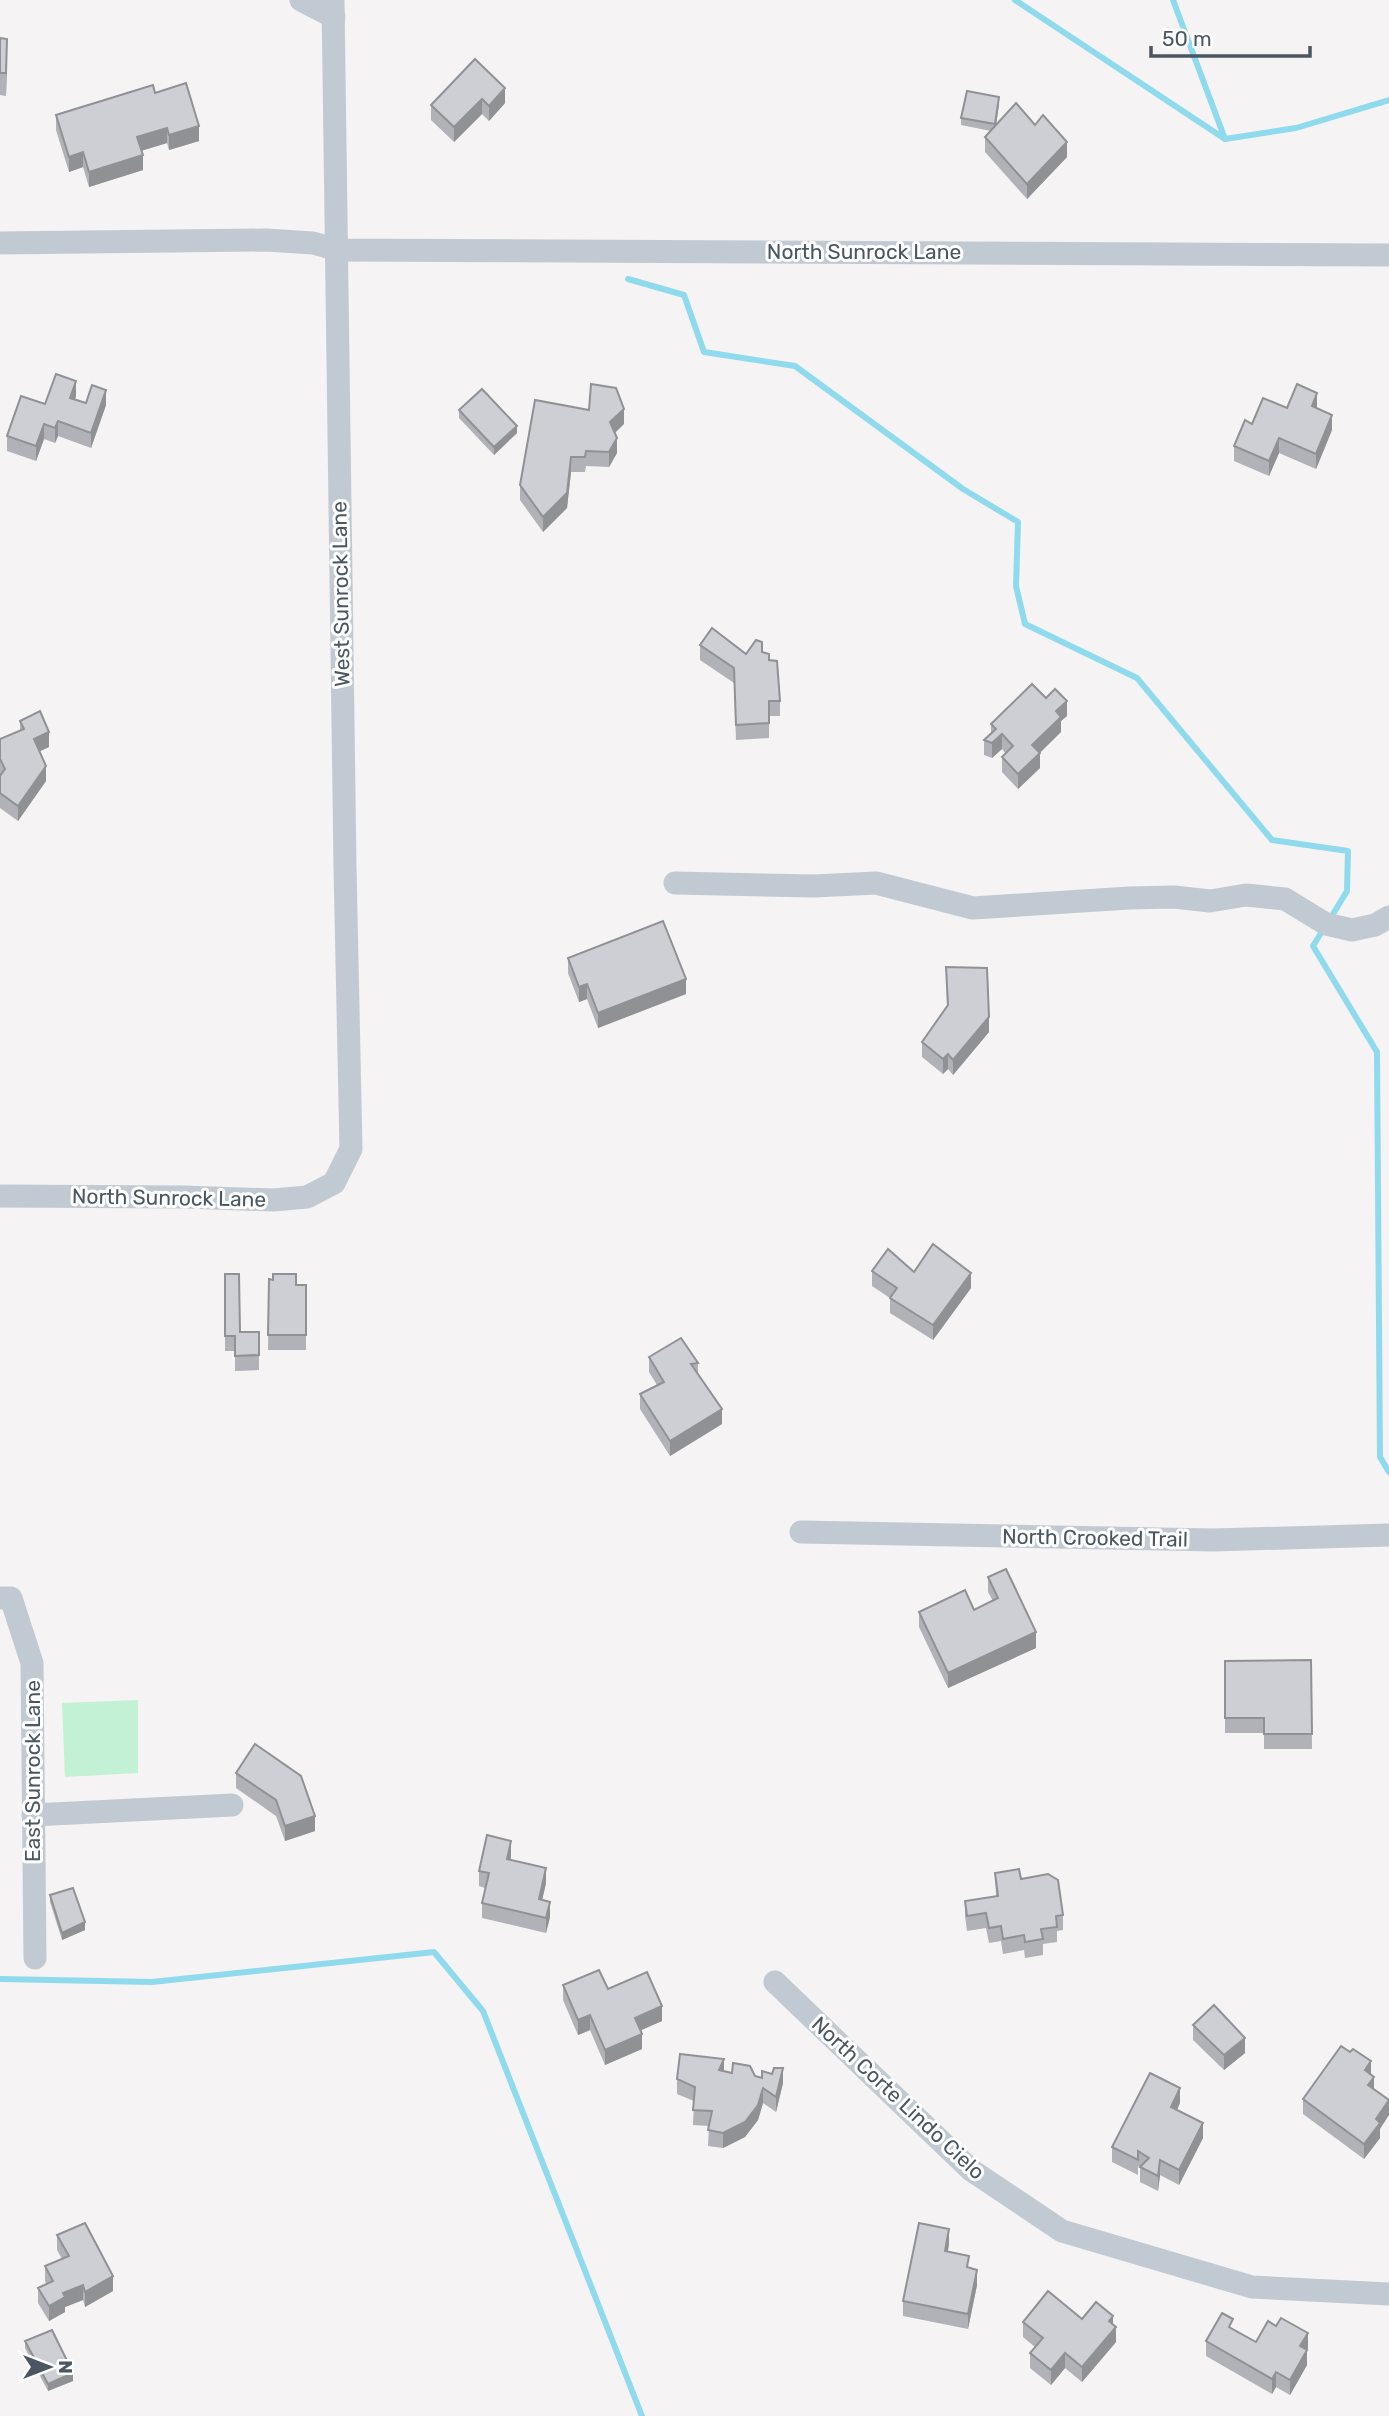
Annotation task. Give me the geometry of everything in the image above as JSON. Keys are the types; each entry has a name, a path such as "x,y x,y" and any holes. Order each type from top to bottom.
{"street":[{"path":"301,0 334,8"},
{"name":"West Sunrock Lane","path":"334,8 345,839 352,1099 351,1149 334,1183"},
{"name":"North Sunrock Lane","path":"0,243 266,240 313,243 338,250 1389,255"},
{"path":"675,883 814,886 876,883 973,908 1129,898 1174,897 1210,901 1246,895 1285,899 1326,923 1352,930 1375,925 1389,917"},
{"name":"North Sunrock Lane","path":"0,1196 273,1200 307,1197 334,1183"},
{"name":"North Crooked Trail","path":"801,1532 1213,1540 1389,1535"},
{"name":"East Sunrock Lane","path":"0,1598 11,1598 32,1663 35,1958"},
{"path":"33,1815 232,1805"},
{"name":"North Corte Lindo Cielo","path":"775,1982 971,2170 1062,2231 1252,2287 1389,2294"}],"green space":[{"path":"138,1700 138,1773 65,1777 62,1703"}],"building":[{"path":"0,38 7,39 6,73 0,73"},
{"path":"475,59 505,88 489,106 482,99 454,127 431,105"},
{"path":"186,83 199,126 169,135 167,128 137,137 143,155 89,172 83,152 69,157 56,115 153,85 155,93"},
{"path":"967,91 999,97 995,124 961,118"},
{"path":"1016,103 1035,125 1043,115 1067,142 1027,184 985,137"},
{"path":"56,374 76,381 70,398 86,403 92,385 106,390 91,433 58,421 55,428 44,424 36,446 7,436 21,396 45,404"},
{"path":"591,384 616,388 624,409 610,422 617,438 609,452 586,451 585,457 571,457 567,493 543,517 520,485 535,400 589,410"},
{"path":"1297,384 1317,393 1312,406 1332,415 1316,454 1279,438 1269,461 1234,446 1245,420 1252,424 1263,398 1287,408"},
{"path":"482,389 517,426 494,447 459,410"},
{"path":"712,628 746,654 756,640 762,642 762,652 769,654 769,660 777,661 780,701 769,701 769,723 736,725 734,668 700,645"},
{"path":"1032,684 1046,698 1055,689 1067,701 1056,711 1061,717 1032,745 1040,753 1018,774 1002,757 1013,746 1002,734 992,743 984,740 996,729 991,724"},
{"path":"40,711 49,732 34,739 46,766 18,806 0,793 0,776 5,769 0,759 0,739 24,729 20,721"},
{"path":"663,921 686,979 598,1013 587,984 579,987 568,958"},
{"path":"946,967 987,968 989,1017 953,1060 948,1054 943,1059 922,1042 948,1005"},
{"path":"933,1244 971,1273 933,1325 890,1298 897,1288 872,1271 888,1249 914,1272"},
{"path":"225,1274 239,1274 240,1332 259,1332 259,1355 235,1356 235,1336 225,1336"},
{"path":"273,1274 296,1274 296,1285 306,1285 306,1335 268,1335 269,1279 273,1280"},
{"path":"681,1338 698,1363 691,1364 722,1409 670,1441 640,1394 664,1382 649,1357"},
{"path":"1006,1569 1036,1632 948,1673 919,1612 965,1590 974,1610 998,1598 988,1577"},
{"path":"1311,1660 1312,1734 1264,1734 1264,1718 1225,1718 1225,1661"},
{"path":"255,1744 301,1776 315,1816 285,1826 276,1800 236,1773"},
{"path":"487,1835 511,1841 507,1859 546,1868 539,1899 550,1902 546,1918 482,1903 489,1873 479,1871"},
{"path":"1019,1869 1021,1879 1048,1874 1058,1880 1063,1915 1056,1916 1057,1927 1041,1929 1043,1939 1025,1942 1024,1935 1003,1939 1001,1926 989,1928 986,1913 967,1916 965,1901 998,1896 995,1873"},
{"path":"73,1888 85,1922 62,1933 50,1895"},
{"path":"599,1970 608,1989 647,1972 662,2006 635,2018 642,2034 605,2050 590,2015 578,2020 563,1985"},
{"path":"1214,2005 1245,2038 1224,2055 1193,2025"},
{"path":"1341,2046 1350,2052 1353,2049 1371,2061 1365,2070 1374,2077 1368,2085 1389,2100 1376,2119 1380,2123 1364,2144 1303,2099"},
{"path":"680,2054 724,2059 719,2070 732,2073 733,2063 750,2066 755,2076 762,2078 762,2071 772,2074 774,2068 783,2068 776,2097 763,2088 758,2105 745,2122 723,2133 708,2130 712,2111 693,2110 695,2087 677,2079"},
{"path":"1150,2073 1180,2088 1171,2107 1203,2123 1179,2170 1160,2160 1158,2176 1140,2167 1149,2158 1138,2151 1138,2160 1112,2147"},
{"path":"85,2223 113,2276 85,2292 83,2285 63,2293 65,2297 49,2306 38,2288 53,2281 45,2266 69,2256 57,2235"},
{"path":"919,2223 949,2229 945,2251 969,2256 967,2267 977,2270 968,2314 903,2301"},
{"path":"1048,2291 1082,2319 1096,2302 1113,2316 1109,2321 1116,2327 1082,2367 1065,2353 1051,2370 1030,2353 1043,2338 1023,2322"},
{"path":"1222,2313 1233,2319 1229,2327 1256,2342 1268,2321 1276,2326 1281,2318 1308,2333 1300,2346 1307,2350 1290,2380 1276,2372 1272,2379 1206,2341"},
{"path":"52,2330 73,2373 48,2384 25,2341"}],"waterway":[{"path":"1015,0 1225,139 1296,128 1389,100"},
{"path":"1173,0 1225,139"},
{"path":"628,279 684,295 704,352 795,366 963,489 1018,522 1016,586 1025,624 1137,678 1272,840 1348,851 1347,891 1330,919"},
{"path":"1324,928 1313,946 1377,1052 1380,1457 1389,1472"},
{"path":"0,1979 152,1982 434,1952 483,2011 642,2416"}]}
